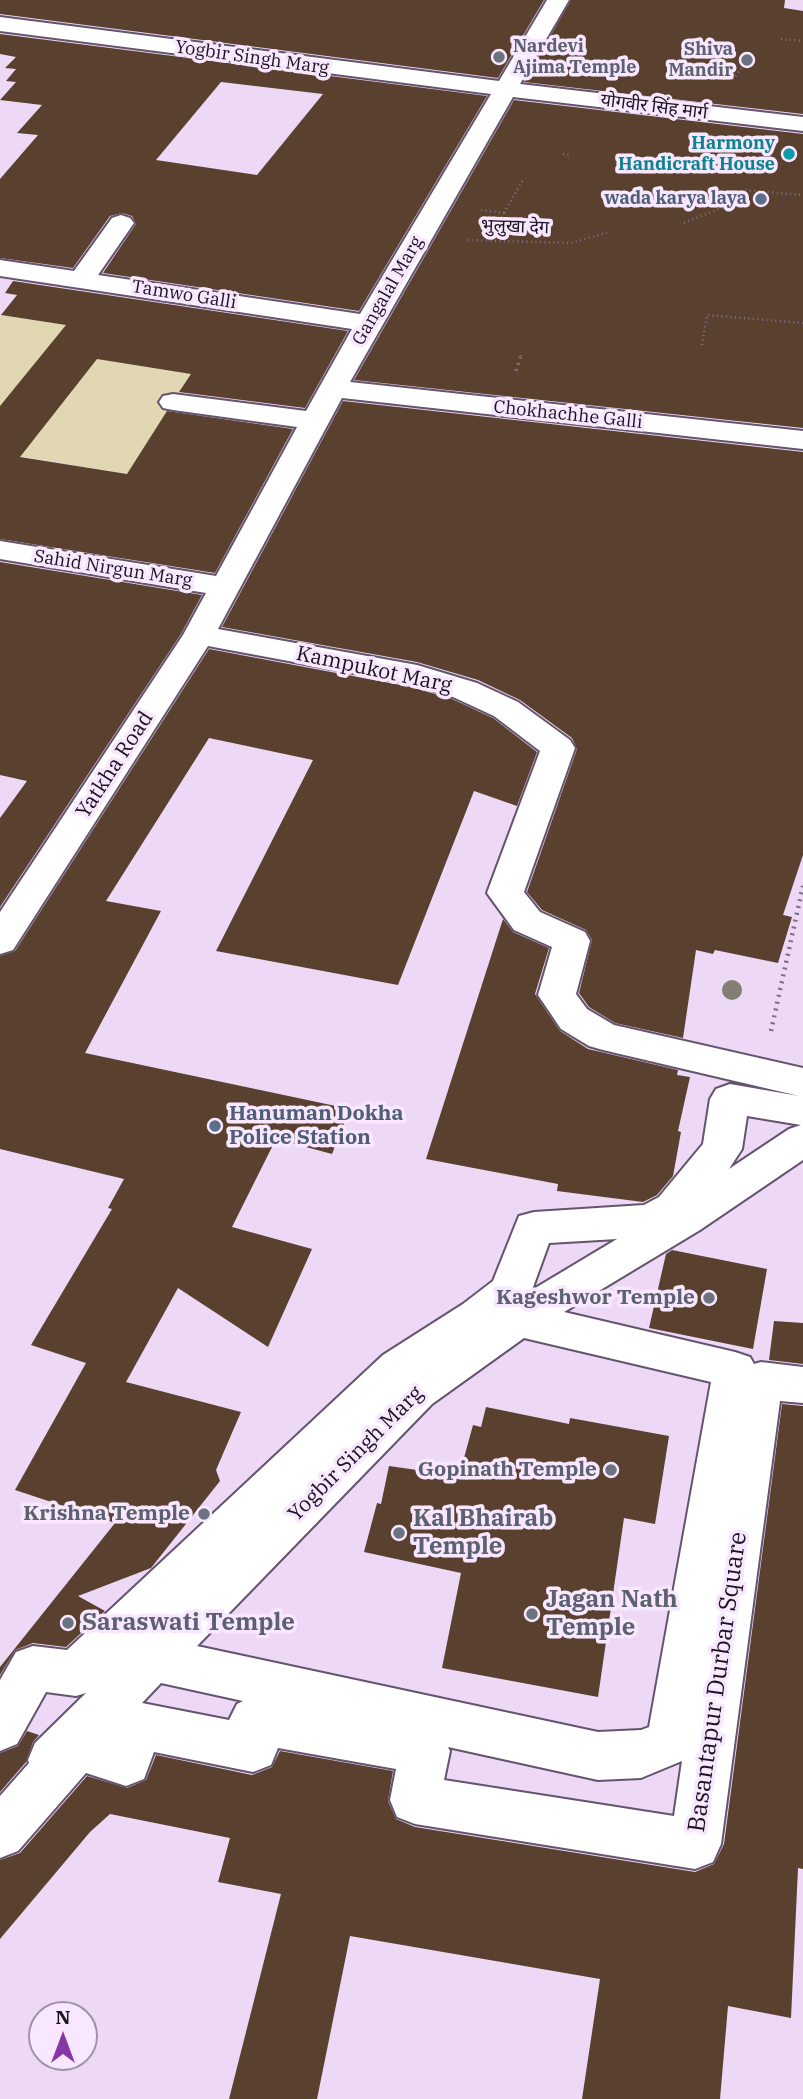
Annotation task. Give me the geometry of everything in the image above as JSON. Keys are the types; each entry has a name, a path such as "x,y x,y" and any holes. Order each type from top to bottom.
{"street":[{"name":"Gangalal Marg","path":"227,587 368,323 558,0"},
{"path":"4,25 27,8"},
{"name":"Yogbir Singh Marg","path":"4,25 505,90"},
{"name":"योगवीर सिंह मार्ग","path":"505,90 803,124"},
{"path":"82,279 121,223"},
{"name":"Tamwo Galli","path":"0,268 368,323"},
{"name":"Chokhachhe Galli","path":"332,388 803,440"},
{"path":"173,402 314,421"},
{"name":"Sahid Nirgun Marg","path":"0,550 227,587"},
{"name":"Yatkha Road","path":"1,938 199,635 227,587"},
{"name":"Kampukot Marg","path":"199,635 417,675 464,690 506,709 558,748 505,893 527,921 572,941 557,995 574,1019 603,1037 803,1082"},
{"path":"0,1728 33,1668 76,1674 398,1368 510,1292 534,1228 651,1221 674,1208 722,1149 730,1099 803,1111"},
{"name":"Yogbir Singh Marg","path":"0,1814 416,1391 518,1319 685,1219 803,1140"},
{"path":"152,1659 598,1756 641,1754 671,1742 734,1370 518,1319"},
{"name":"Basantapur Durbar Square","path":"0,1833 77,1747 126,1762 138,1725 253,1748 254,1720 425,1751 415,1800 695,1844 761,1380 803,1385"}],"path":[{"path":"782,39 803,41"},
{"path":"563,155 569,155"},
{"name":"भुलुखा देग","path":"504,213 523,180"},
{"path":"684,223 734,203 743,190 803,195"},
{"name":"भुलुखा देग","path":"418,239 571,243 609,232"},
{"path":"702,345 707,315 803,323"},
{"path":"762,1073 803,886"}],"sand":[{"path":"0,315 210,345 128,474 0,453"}],"building":[{"path":"0,0 544,0 498,78 0,14"},
{"path":"571,0 785,0 784,8 803,11 803,114 524,82"},
{"path":"0,34 487,96 359,311 103,273 136,224 132,216 122,213 110,216 73,268 0,258 0,179 38,135 17,133 42,105 0,100 16,82 6,81 16,69 5,68 16,57 0,54","holes":["221,82 323,94 257,175 156,160"]},
{"path":"514,100 803,134 803,428 354,380"},
{"path":"13,281 348,331 305,408 179,392 191,374 97,359 20,457 127,474 167,411 293,429 215,573 0,539 0,406 66,325 1,315 17,295 5,293"},
{"path":"343,401 803,452 803,855 783,915 792,917 778,963 715,950 713,954 696,950 683,1038 615,1023 589,1007 579,993 592,940 586,930 542,910 527,892 577,749 572,738 520,700 478,680 417,662 222,627"},
{"path":"0,562 202,595 181,634 0,907 0,818 27,781 0,775"},
{"path":"209,649 411,687 452,699 493,718 537,752 517,806 474,791 398,985 216,951 313,760 209,738 106,901 161,911 85,1053 350,1109 332,1154 276,1139 232,1227 312,1249 268,1347 178,1288 126,1382 241,1412 216,1470 220,1481 151,1568 78,1596 105,1611 66,1647 33,1643 15,1650 0,1675 0,1667 115,1523 15,1490 86,1363 31,1345 112,1209 108,1208 124,1179 0,1149 0,956 15,951"},
{"path":"503,919 513,932 549,948 535,994 560,1031 588,1049 678,1070 677,1075 690,1077 678,1131 681,1132 673,1176 657,1195 643,1202 557,1191 558,1184 426,1159"},
{"name":"Kageshwor Temple","path":"672,1250 767,1269 753,1349 649,1328 666,1254"},
{"path":"774,1321 803,1323 803,1364 769,1360"},
{"path":"782,1404 803,1406 803,1869 798,1868 791,2018 728,2006 720,2099 582,2099 600,1979 350,1936 317,2099 229,2099 281,1894 218,1882 230,1838 110,1814 90,1832 0,1939 0,1860 20,1853 87,1776 127,1788 146,1780 156,1755 252,1775 272,1767 280,1751 393,1771 388,1801 396,1819 415,1827 695,1872 714,1864 724,1844"},
{"path":"486,1407 569,1424 570,1418 669,1436 655,1524 624,1518 598,1697 442,1668 461,1573 364,1552 377,1503 381,1504 389,1466 459,1476 473,1425 481,1427"},
{"path":"27,1731 39,1735 33,1742 26,1762 0,1792 0,1753 18,1746"}],"place":[{"name":"Nardevi Ajima Temple","path":"499,57"},
{"name":"Shiva Mandir","path":"747,60"},
{"name":"Harmony Handicraft House","path":"789,154"},
{"name":"wada karya laya","path":"761,199"},
{"name":"Hanuman Dokha Police Station","path":"215,1126"},
{"name":"Kageshwor Temple","path":"709,1298"},
{"name":"Gopinath Temple","path":"611,1470"},
{"name":"Krishna Temple","path":"204,1514"},
{"name":"Kal Bhairab Temple","path":"399,1533"},
{"name":"Jagan Nath Temple","path":"532,1614"},
{"name":"Saraswati Temple","path":"68,1623"}]}
